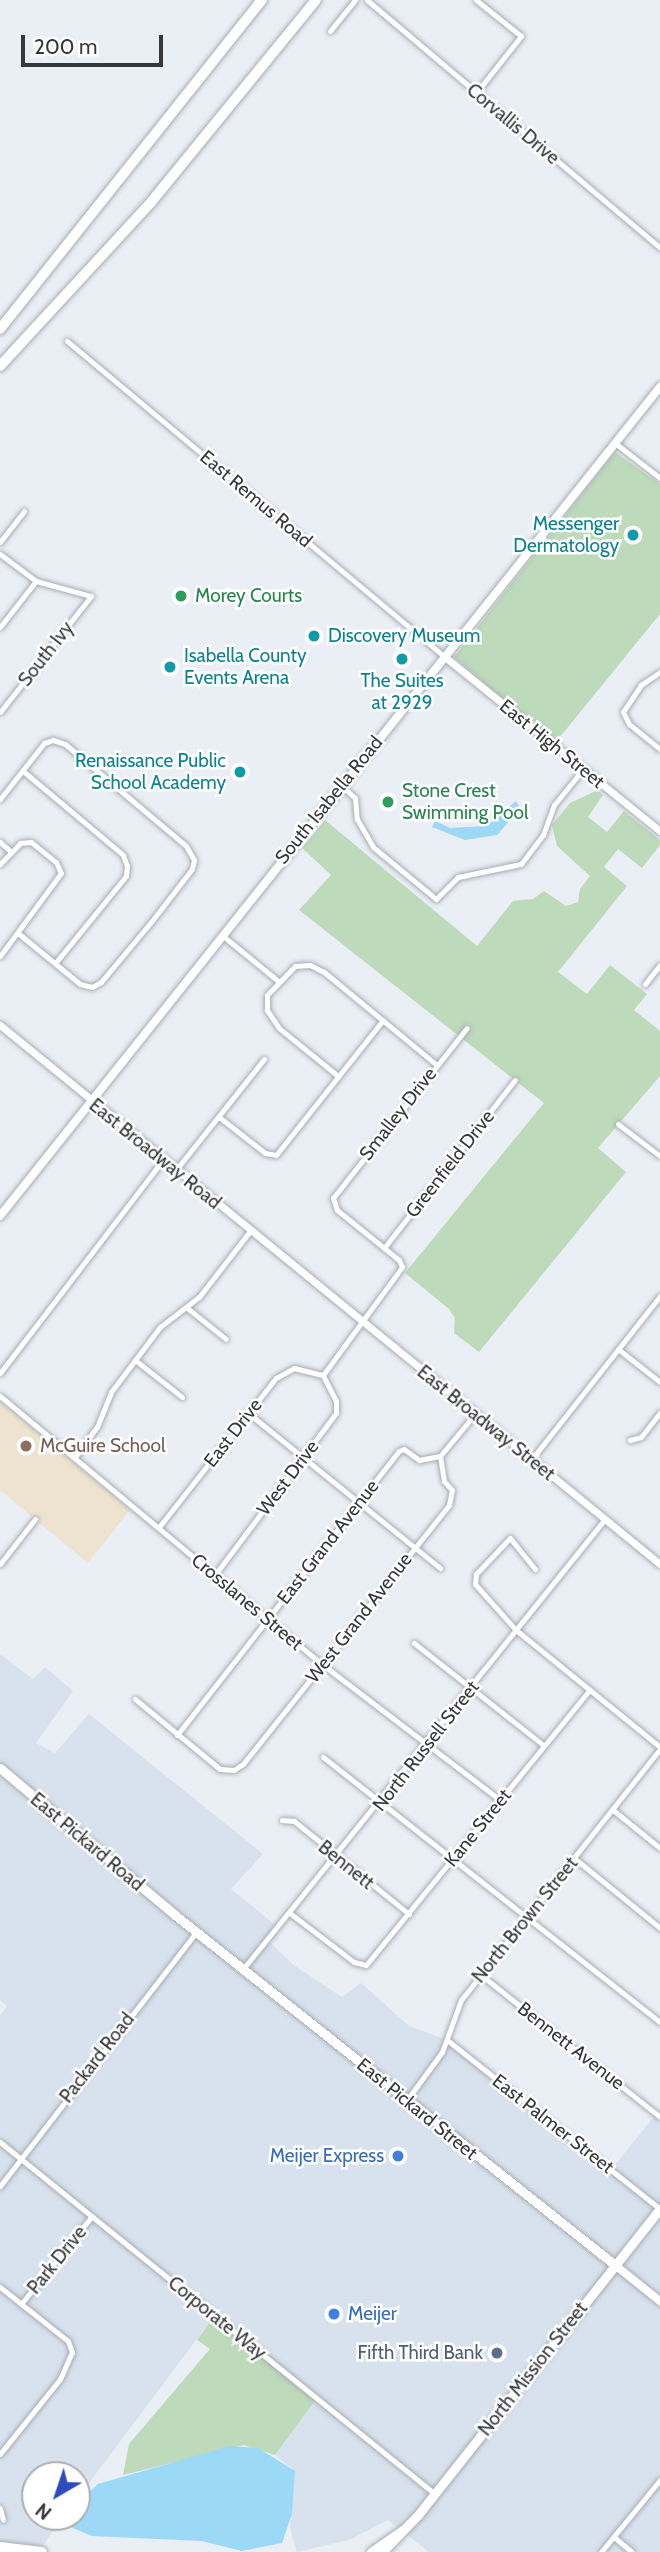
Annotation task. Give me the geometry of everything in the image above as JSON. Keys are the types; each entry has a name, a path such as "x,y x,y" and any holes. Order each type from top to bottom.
{"highway":[{"path":"0,329 262,0"},
{"path":"0,366 152,201 316,0"},
{"path":"0,2547 42,2552"}],"main road":[{"name":"South Isabella Road","path":"0,1216 660,387"},
{"name":"East Pickard Road","path":"0,1768 175,1915"},
{"name":"East Pickard Street","path":"175,1915 660,2301"},
{"name":"North Mission Street","path":"383,2552 435,2494 660,2209"},
{"name":"North Mission Street","path":"371,2552 405,2528"}],"street":[{"path":"330,31 355,0"},
{"name":"Corvallis Drive","path":"367,0 660,248"},
{"path":"476,0 521,36 476,93"},
{"name":"East Remus Road","path":"67,341 445,657"},
{"path":"615,443 660,478"},
{"path":"0,542 24,511"},
{"path":"0,554 36,581 0,627"},
{"name":"South Ivy","path":"0,712 91,596 36,581"},
{"name":"East High Street","path":"445,657 660,831"},
{"path":"660,672 641,685 623,712 629,724 660,749"},
{"path":"0,799 44,743 53,740 65,744 186,846 194,860 180,886 101,982 80,984 18,933"},
{"path":"341,785 355,798 358,819 373,847 436,899 458,877 521,864 543,835 554,805 583,769"},
{"path":"23,771 123,855 127,866 126,876 56,962"},
{"path":"0,842 10,851"},
{"path":"0,864 10,851 32,842 56,862 61,873 0,956"},
{"path":"222,935 277,980"},
{"path":"338,1076 273,1021 266,1002 277,980 295,966 310,965 349,992 437,1065"},
{"path":"645,984 660,965"},
{"path":"219,1117 265,1153 276,1155 383,1020"},
{"name":"East Broadway Road","path":"0,1026 312,1281"},
{"name":"Smalley Drive","path":"384,1248 333,1202 467,1028"},
{"path":"175,1171 264,1059"},
{"name":"Greenfield Drive","path":"384,1248 515,1080"},
{"path":"618,1124 660,1156"},
{"path":"0,1373 163,1160"},
{"path":"75,1457 97,1427 106,1399 135,1360 166,1321 186,1307 250,1231"},
{"path":"323,1375 400,1273 402,1263 384,1248"},
{"name":"East Broadway Street","path":"312,1281 660,1564"},
{"path":"531,1460 660,1296"},
{"path":"186,1307 226,1339"},
{"path":"618,1349 660,1382"},
{"path":"135,1360 182,1397"},
{"name":"East Drive","path":"159,1527 248,1413 287,1370 301,1368 323,1375"},
{"name":"West Drive","path":"214,1576 337,1413 337,1401 323,1375"},
{"name":"Crosslanes Street","path":"0,1396 323,1665 499,1800"},
{"path":"248,1413 440,1568"},
{"path":"630,1440 641,1437 660,1413"},
{"path":"440,1456 475,1415"},
{"name":"East Grand Avenue","path":"177,1735 399,1451 404,1449 419,1460 440,1456"},
{"name":"West Grand Avenue","path":"177,1735 220,1769 234,1770 323,1665 452,1500 452,1490 440,1471 440,1456"},
{"path":"0,1564 35,1519"},
{"name":"North Russell Street","path":"243,1970 382,1801 605,1519"},
{"path":"535,1569 510,1538 476,1574 481,1592 516,1630 660,1748"},
{"path":"414,1643 543,1745"},
{"name":"Kane Street","path":"291,1914 354,1962 366,1965 590,1689"},
{"path":"135,1699 177,1735"},
{"name":"North Brown Street","path":"407,2100 447,2040 455,2010 660,1748"},
{"path":"323,1757 376,1800 382,1801 455,1856 660,2022"},
{"path":"613,1810 660,1848"},
{"name":"Bennett","path":"282,1820 294,1821 336,1858 409,1914"},
{"path":"574,1858 660,1928"},
{"name":"Packard Road","path":"0,2186 196,1932"},
{"name":"Bennett Avenue","path":"481,1975 660,2117"},
{"name":"East Palmer Street","path":"447,2040 660,2209"},
{"name":"Corporate Way","path":"0,2142 435,2494"},
{"name":"Park Drive","path":"21,2304 92,2216"},
{"path":"0,2287 68,2341 72,2352 60,2379 0,2454"},
{"path":"601,2552 659,2482"},
{"path":"0,2508 3,2520"},
{"path":"614,2537 632,2552"}],"shaded area":[{"name":"McGuire School","path":"0,1402 130,1510 88,1563 0,1490"},
{"path":"0,1654 33,1679 45,1667 73,1691 36,1743 55,1753 89,1714 263,1854 231,1889 279,1928 267,1940 295,1966 342,1997 361,1983 409,2026 447,2040 611,2170 656,2114 660,2117 660,2552 429,2552 388,2520 349,2540 297,2552 290,2528 295,2471 275,2455 317,2398 214,2316 91,2480 91,2461 21,2461 21,2531 53,2531 38,2552 0,2547 0,2016 7,2006 0,2000"}],"green space":[{"path":"615,452 660,484 660,614 555,743 454,657"},
{"path":"598,790 603,795 588,817 607,832 624,811 660,840 660,845 642,868 618,849 604,867 627,886 558,972 587,994 610,965 647,994 634,1010 660,1031 660,1076 598,1148 626,1172 479,1352 454,1333 455,1318 449,1309 405,1273 544,1103 299,910 331,875 302,848 325,820 477,946 513,901 533,899 544,891 566,906 578,902 580,889 590,876 557,846 552,825 570,803"},
{"path":"214,2316 317,2398 275,2455 244,2445 123,2475 129,2444 210,2349 197,2340"}],"water":[{"path":"516,801 520,809 497,835 465,840 432,827 435,821 450,828 485,826"},
{"path":"230,2446 258,2448 295,2471 292,2514 282,2543 242,2551 202,2541 92,2536 80,2531 91,2531 91,2491 98,2484"}],"place":[{"name":"Messenger Dermatology","path":"633,535"},
{"name":"Morey Courts","path":"181,596"},
{"name":"Discovery Museum","path":"314,636"},
{"name":"The Suites at 2929","path":"402,659"},
{"name":"Isabella County Events Arena","path":"170,667"},
{"name":"Renaissance Public School Academy","path":"240,772"},
{"name":"Stone Crest Swimming Pool","path":"388,802"},
{"name":"McGuire School","path":"26,1446"},
{"name":"Meijer Express","path":"398,2156"},
{"name":"Meijer","path":"334,2314"},
{"name":"Fifth Third Bank","path":"497,2353"}]}
